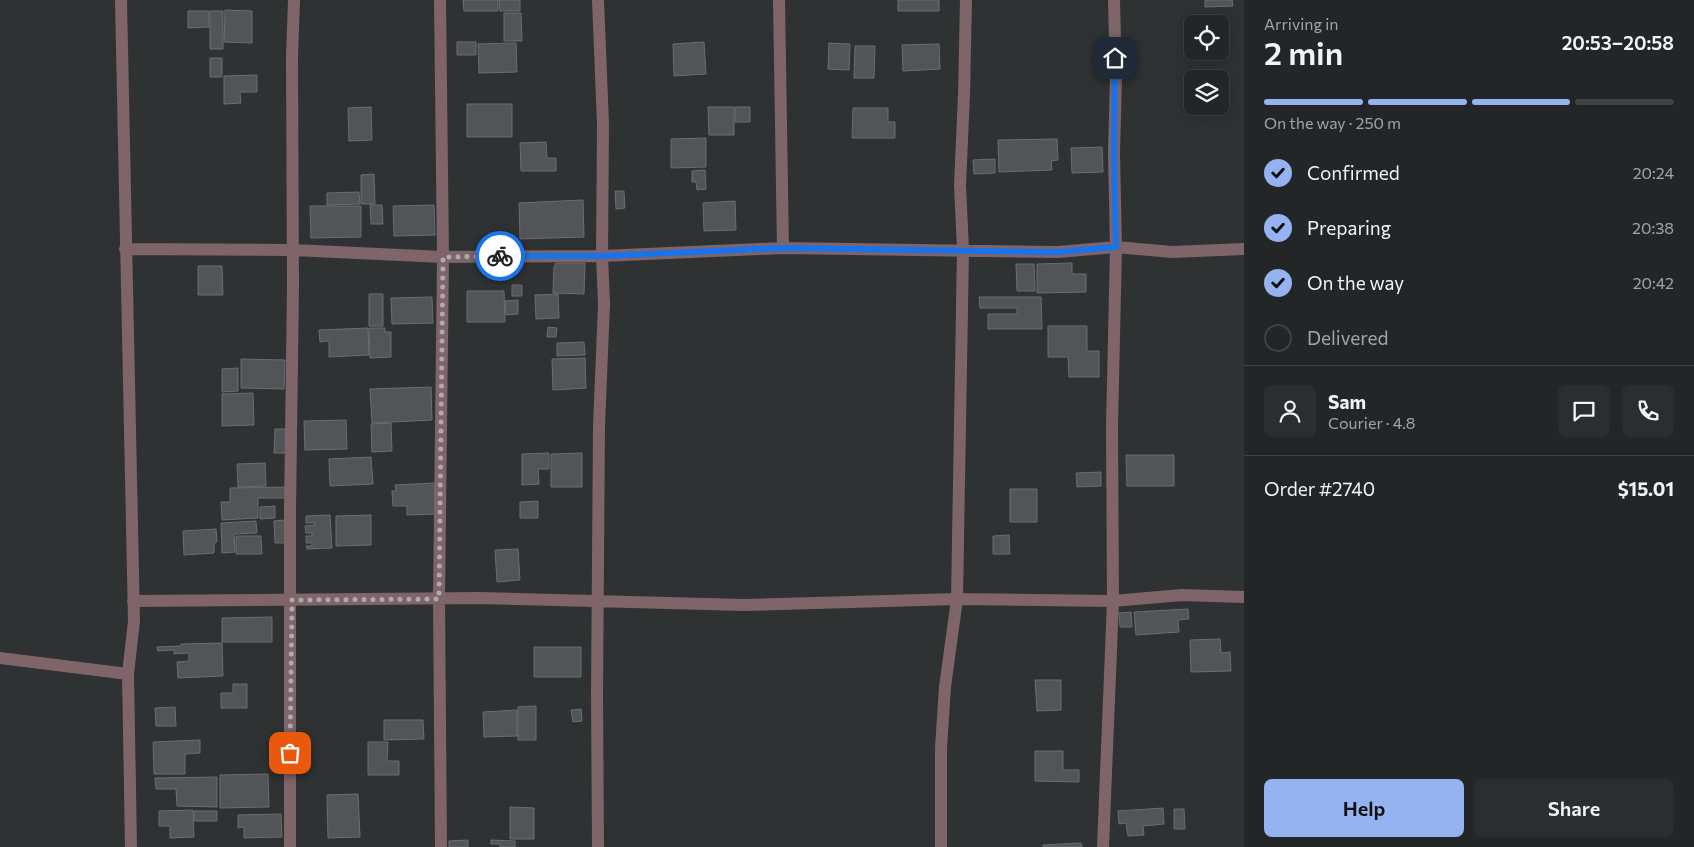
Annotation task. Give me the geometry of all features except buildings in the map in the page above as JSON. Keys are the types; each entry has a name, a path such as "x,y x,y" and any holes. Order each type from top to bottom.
{"street":[{"path":"120,0 134,621 128,674 131,847"},
{"path":"290,847 292,57 294,0"},
{"path":"440,0 443,257 439,599 441,847"},
{"path":"598,0 603,124 602,256 604,304 599,426 598,847"},
{"path":"780,0 783,248"},
{"path":"941,847 941,748 945,687 957,599 963,250 960,185 966,0"},
{"path":"1103,847 1113,601 1112,427 1116,247 1114,0"},
{"path":"125,249 293,250 443,257 602,256 783,248 1058,252 1116,247 1172,252 1244,249"},
{"path":"133,601 480,598 744,605 957,599 1113,601 1182,595 1244,597"},
{"path":"0,658 128,674"}],"way so far":[{"path":"290,753 292,600 439,599 443,257 500,256"}],"route":[{"path":"500,256 602,256 783,248 1058,252 1116,247 1114,153 1115,58"}]}
